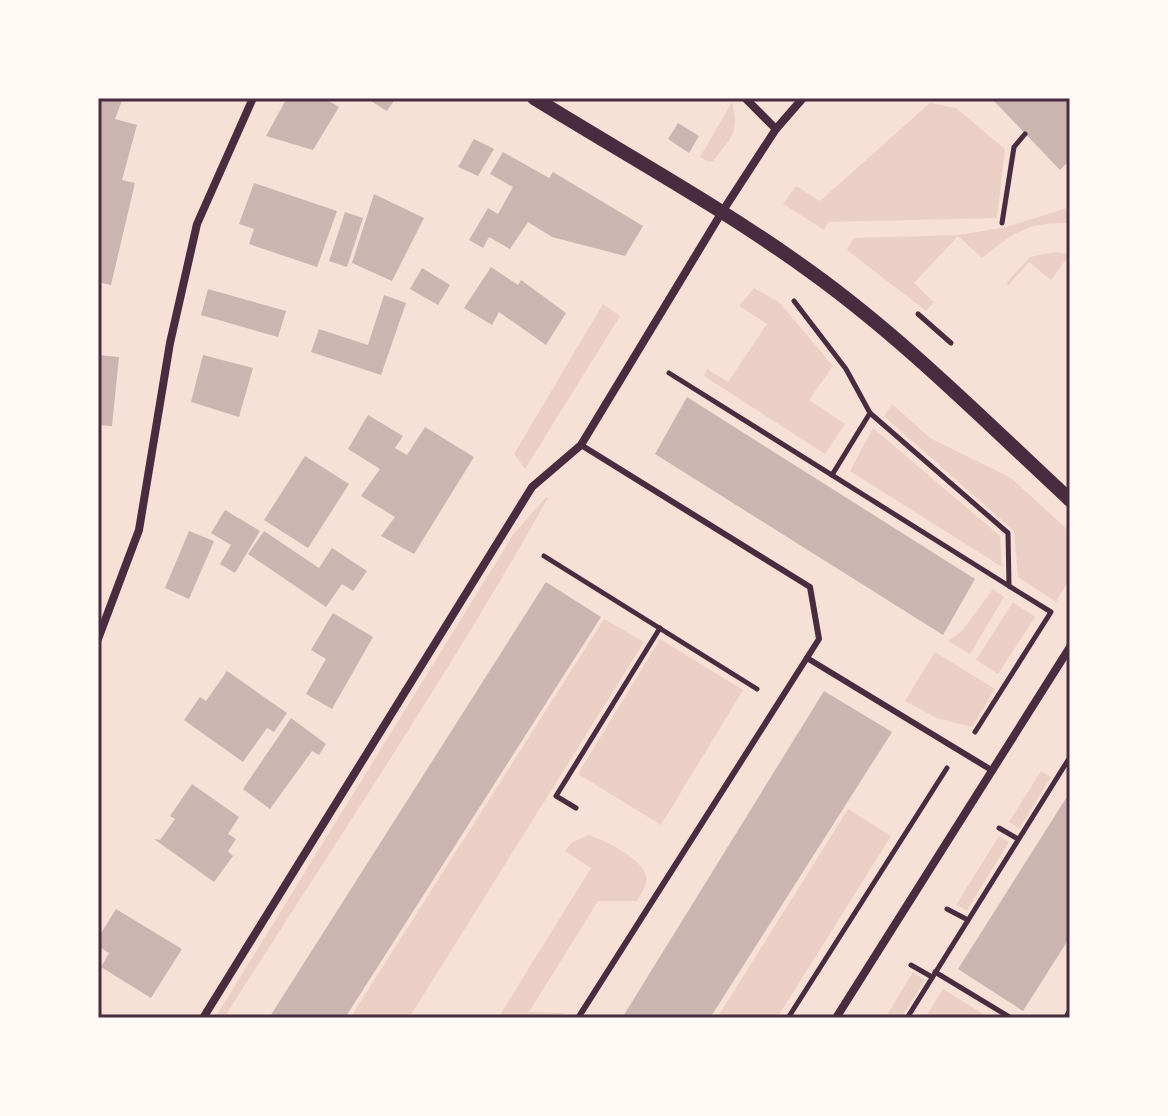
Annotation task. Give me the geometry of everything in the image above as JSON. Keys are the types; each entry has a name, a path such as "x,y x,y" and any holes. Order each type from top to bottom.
{"street":[{"path":"98,639 139,530 170,343 197,224 253,98"},
{"path":"534,98 722,212 812,273 888,335 1070,500"},
{"path":"745,98 761,119 776,129"},
{"path":"203,1018 532,487 581,445 722,212 776,129 803,98"},
{"path":"836,1018 1070,647"}],"lane":[{"path":"578,1018 819,639 810,587 581,445"},
{"path":"807,658 993,771"},
{"path":"1066,1018 1070,1011"}],"path":[{"path":"1002,223 1014,147 1025,134"},
{"path":"794,301 846,369 870,413 1008,533 1009,586"},
{"path":"918,314 951,343"},
{"path":"669,373 1051,612 788,1018"},
{"path":"832,475 870,413"},
{"path":"544,556 779,703"},
{"path":"576,808 556,796 660,628"},
{"path":"907,1018 1070,757"},
{"path":"999,828 1018,839"},
{"path":"947,909 968,920"},
{"path":"911,965 934,974 1011,1018"}],"shaded area":[{"path":"732,102 735,121 732,134 713,161 708,162 700,157"},
{"path":"930,103 956,108 1005,149 997,218 828,222 824,230 783,204 796,186 820,201"},
{"path":"1070,207 1070,223 1042,224 1022,230 982,258 958,236 914,283 934,302 926,311 847,250 854,238 959,235 1006,227"},
{"path":"1054,252 1070,254 1051,280 1029,262 1008,286 1007,282 1030,257"},
{"path":"754,288 780,303 833,366 809,400 845,424 825,454 704,376 707,369 728,382 767,324 739,306"},
{"path":"603,304 620,316 525,469 514,454"},
{"path":"892,404 930,438 1011,478 1070,532 1070,578 1056,602 1018,577 1014,531 884,416"},
{"path":"873,428 1000,536 1002,567 850,471"},
{"path":"546,497 471,630 389,760 224,1018 215,1018 513,535"},
{"path":"993,589 1004,597 970,654 948,641 962,631"},
{"path":"1013,602 1035,617 998,674 976,660"},
{"path":"604,619 644,642 409,1018 350,1018"},
{"path":"660,639 743,690 661,825 578,774"},
{"path":"935,652 995,689 972,727 937,718 905,701"},
{"path":"1041,771 1051,777 1019,829 1009,822"},
{"path":"848,809 891,836 777,1018 717,1018"},
{"path":"588,835 612,845 638,863 646,876 644,889 637,901 598,901 529,1012 565,1013 561,1018 498,1018 591,868 565,851 571,843"},
{"path":"999,836 1009,842 967,910 956,905"},
{"path":"913,972 925,980 901,1018 885,1018"},
{"path":"943,989 990,1018 925,1018"}],"building":[{"path":"98,98 123,98 115,119 137,125 122,180 135,183 111,285 98,282"},
{"path":"287,98 324,98 339,107 313,150 266,136"},
{"path":"366,98 396,98 387,111"},
{"path":"997,98 1070,98 1070,160 1060,170 994,101"},
{"path":"678,123 699,136 689,153 668,139"},
{"path":"474,139 494,149 478,176 458,167"},
{"path":"503,152 549,178 553,172 643,226 625,256 552,237 528,222 510,249 489,237 483,248 469,240 488,208 498,214 513,187 490,174"},
{"path":"254,183 337,211 317,267 249,244 254,229 239,224"},
{"path":"374,194 424,218 392,281 352,263"},
{"path":"345,212 363,218 347,267 329,261"},
{"path":"491,267 518,285 521,280 566,313 546,345 499,312 492,325 464,308"},
{"path":"422,268 450,285 438,305 410,289"},
{"path":"208,289 286,311 278,337 201,315"},
{"path":"384,295 406,303 381,375 311,352 319,329 368,345"},
{"path":"98,355 119,357 112,426 98,425"},
{"path":"203,355 253,368 239,417 191,402"},
{"path":"687,397 975,579 943,635 655,454"},
{"path":"368,415 403,436 395,448 407,455 425,427 474,457 414,554 381,536 395,517 361,496 380,469 348,449"},
{"path":"305,456 349,484 308,548 264,520"},
{"path":"225,510 260,531 235,573 220,564 231,545 211,533"},
{"path":"189,531 214,541 189,599 165,588"},
{"path":"264,531 319,568 332,548 367,571 353,591 342,584 326,607 248,554"},
{"path":"546,582 601,617 345,1018 269,1018"},
{"path":"333,613 373,637 332,709 306,694 326,659 311,650"},
{"path":"227,671 287,713 274,732 267,728 243,762 184,720 200,697 206,701"},
{"path":"824,691 892,732 710,1018 622,1018"},
{"path":"291,718 326,744 319,755 312,751 270,809 243,789"},
{"path":"192,784 239,817 228,834 236,839 228,851 233,856 214,882 154,839 160,840 175,819 170,816"},
{"path":"1070,792 1070,937 1023,1011 958,969"},
{"path":"116,909 182,949 151,998 101,967 109,953 98,946 98,938"}]}
